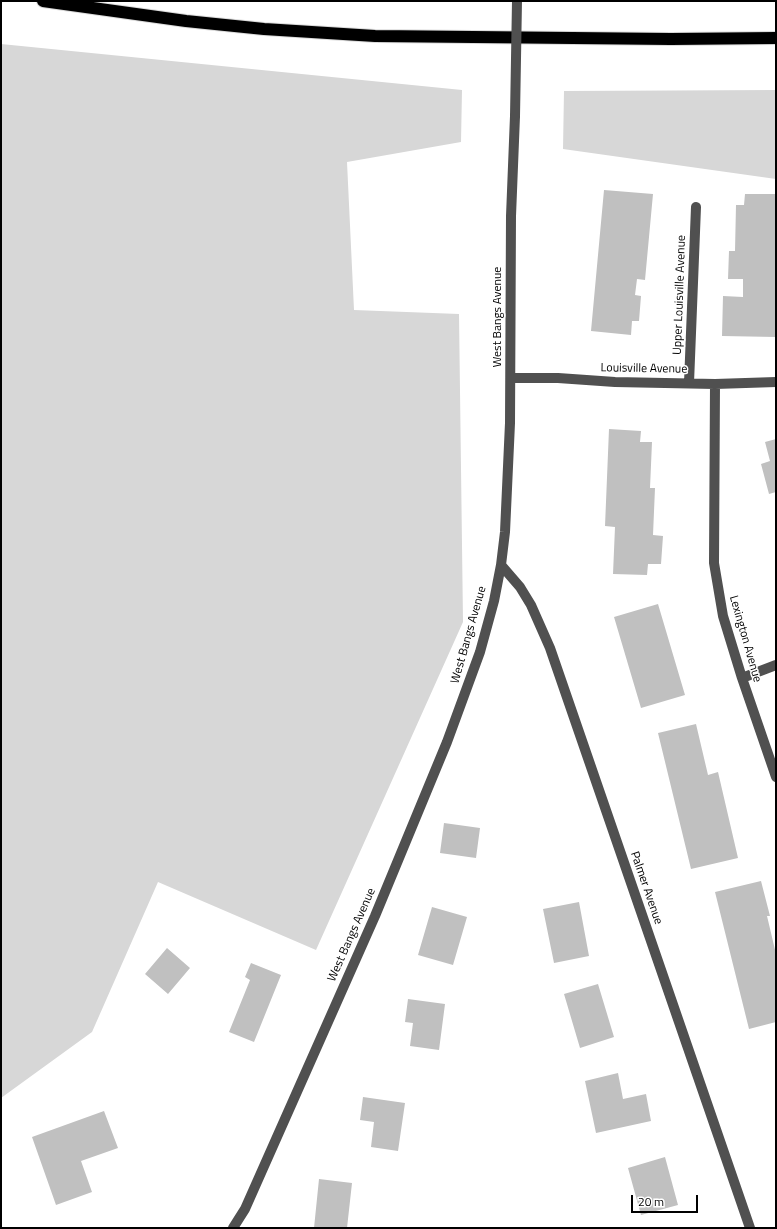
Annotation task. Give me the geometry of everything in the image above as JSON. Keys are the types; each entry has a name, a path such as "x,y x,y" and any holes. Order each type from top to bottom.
{"highway":[{"path":"43,1 186,21 264,29 375,36 671,40 776,38"}],"street":[{"name":"West Bangs Avenue","path":"233,1228 245,1209 368,930 447,742 480,652 494,601 501,565 505,532 510,423 511,216 515,116 517,1"},
{"name":"Upper Louisville Avenue","path":"689,383 696,207"},
{"name":"Louisville Avenue","path":"511,378 558,378 615,382 715,384 776,382"},
{"name":"Lexington Avenue","path":"715,384 714,563 723,616 742,678 776,777"},
{"name":"Palmer Avenue","path":"501,565 520,587 531,605 550,648 750,1228"},
{"path":"742,678 776,665"}],"shaded area":[{"path":"1,44 462,90 461,142 347,162 354,310 459,314 463,622 316,950 158,882 92,1032 1,1098"},
{"path":"776,90 776,179 563,149 564,91"}],"building":[{"path":"604,190 653,194 645,280 637,279 635,295 641,296 639,321 632,321 631,335 591,331"},
{"path":"745,194 776,194 776,337 722,336 723,296 743,297 743,279 728,279 729,251 735,251 736,205 744,205"},
{"path":"609,429 641,431 640,442 652,442 650,488 655,488 653,535 663,536 661,564 648,564 647,575 613,574 615,527 605,526"},
{"path":"776,439 776,492 769,494 761,464 770,461 765,442"},
{"path":"658,604 685,695 641,708 614,617"},
{"path":"696,724 708,775 718,772 738,858 691,869 658,733"},
{"path":"444,823 480,828 476,858 440,853"},
{"path":"761,881 770,916 767,916 776,954 776,1022 749,1029 715,892"},
{"path":"579,902 589,956 554,963 543,909"},
{"path":"432,907 467,917 453,965 418,955"},
{"path":"167,948 190,968 168,994 145,974"},
{"path":"251,963 281,975 254,1042 229,1032 250,980 245,977"},
{"path":"598,984 614,1037 580,1048 564,994"},
{"path":"408,999 445,1004 439,1050 410,1046 413,1023 405,1022"},
{"path":"618,1073 623,1099 646,1094 651,1121 596,1133 585,1081"},
{"path":"363,1097 405,1103 398,1151 371,1147 374,1122 360,1120"},
{"path":"104,1111 118,1148 81,1161 92,1192 56,1205 32,1137"},
{"path":"665,1157 678,1205 641,1215 628,1168"},
{"path":"319,1179 352,1183 347,1228 314,1228"}]}
